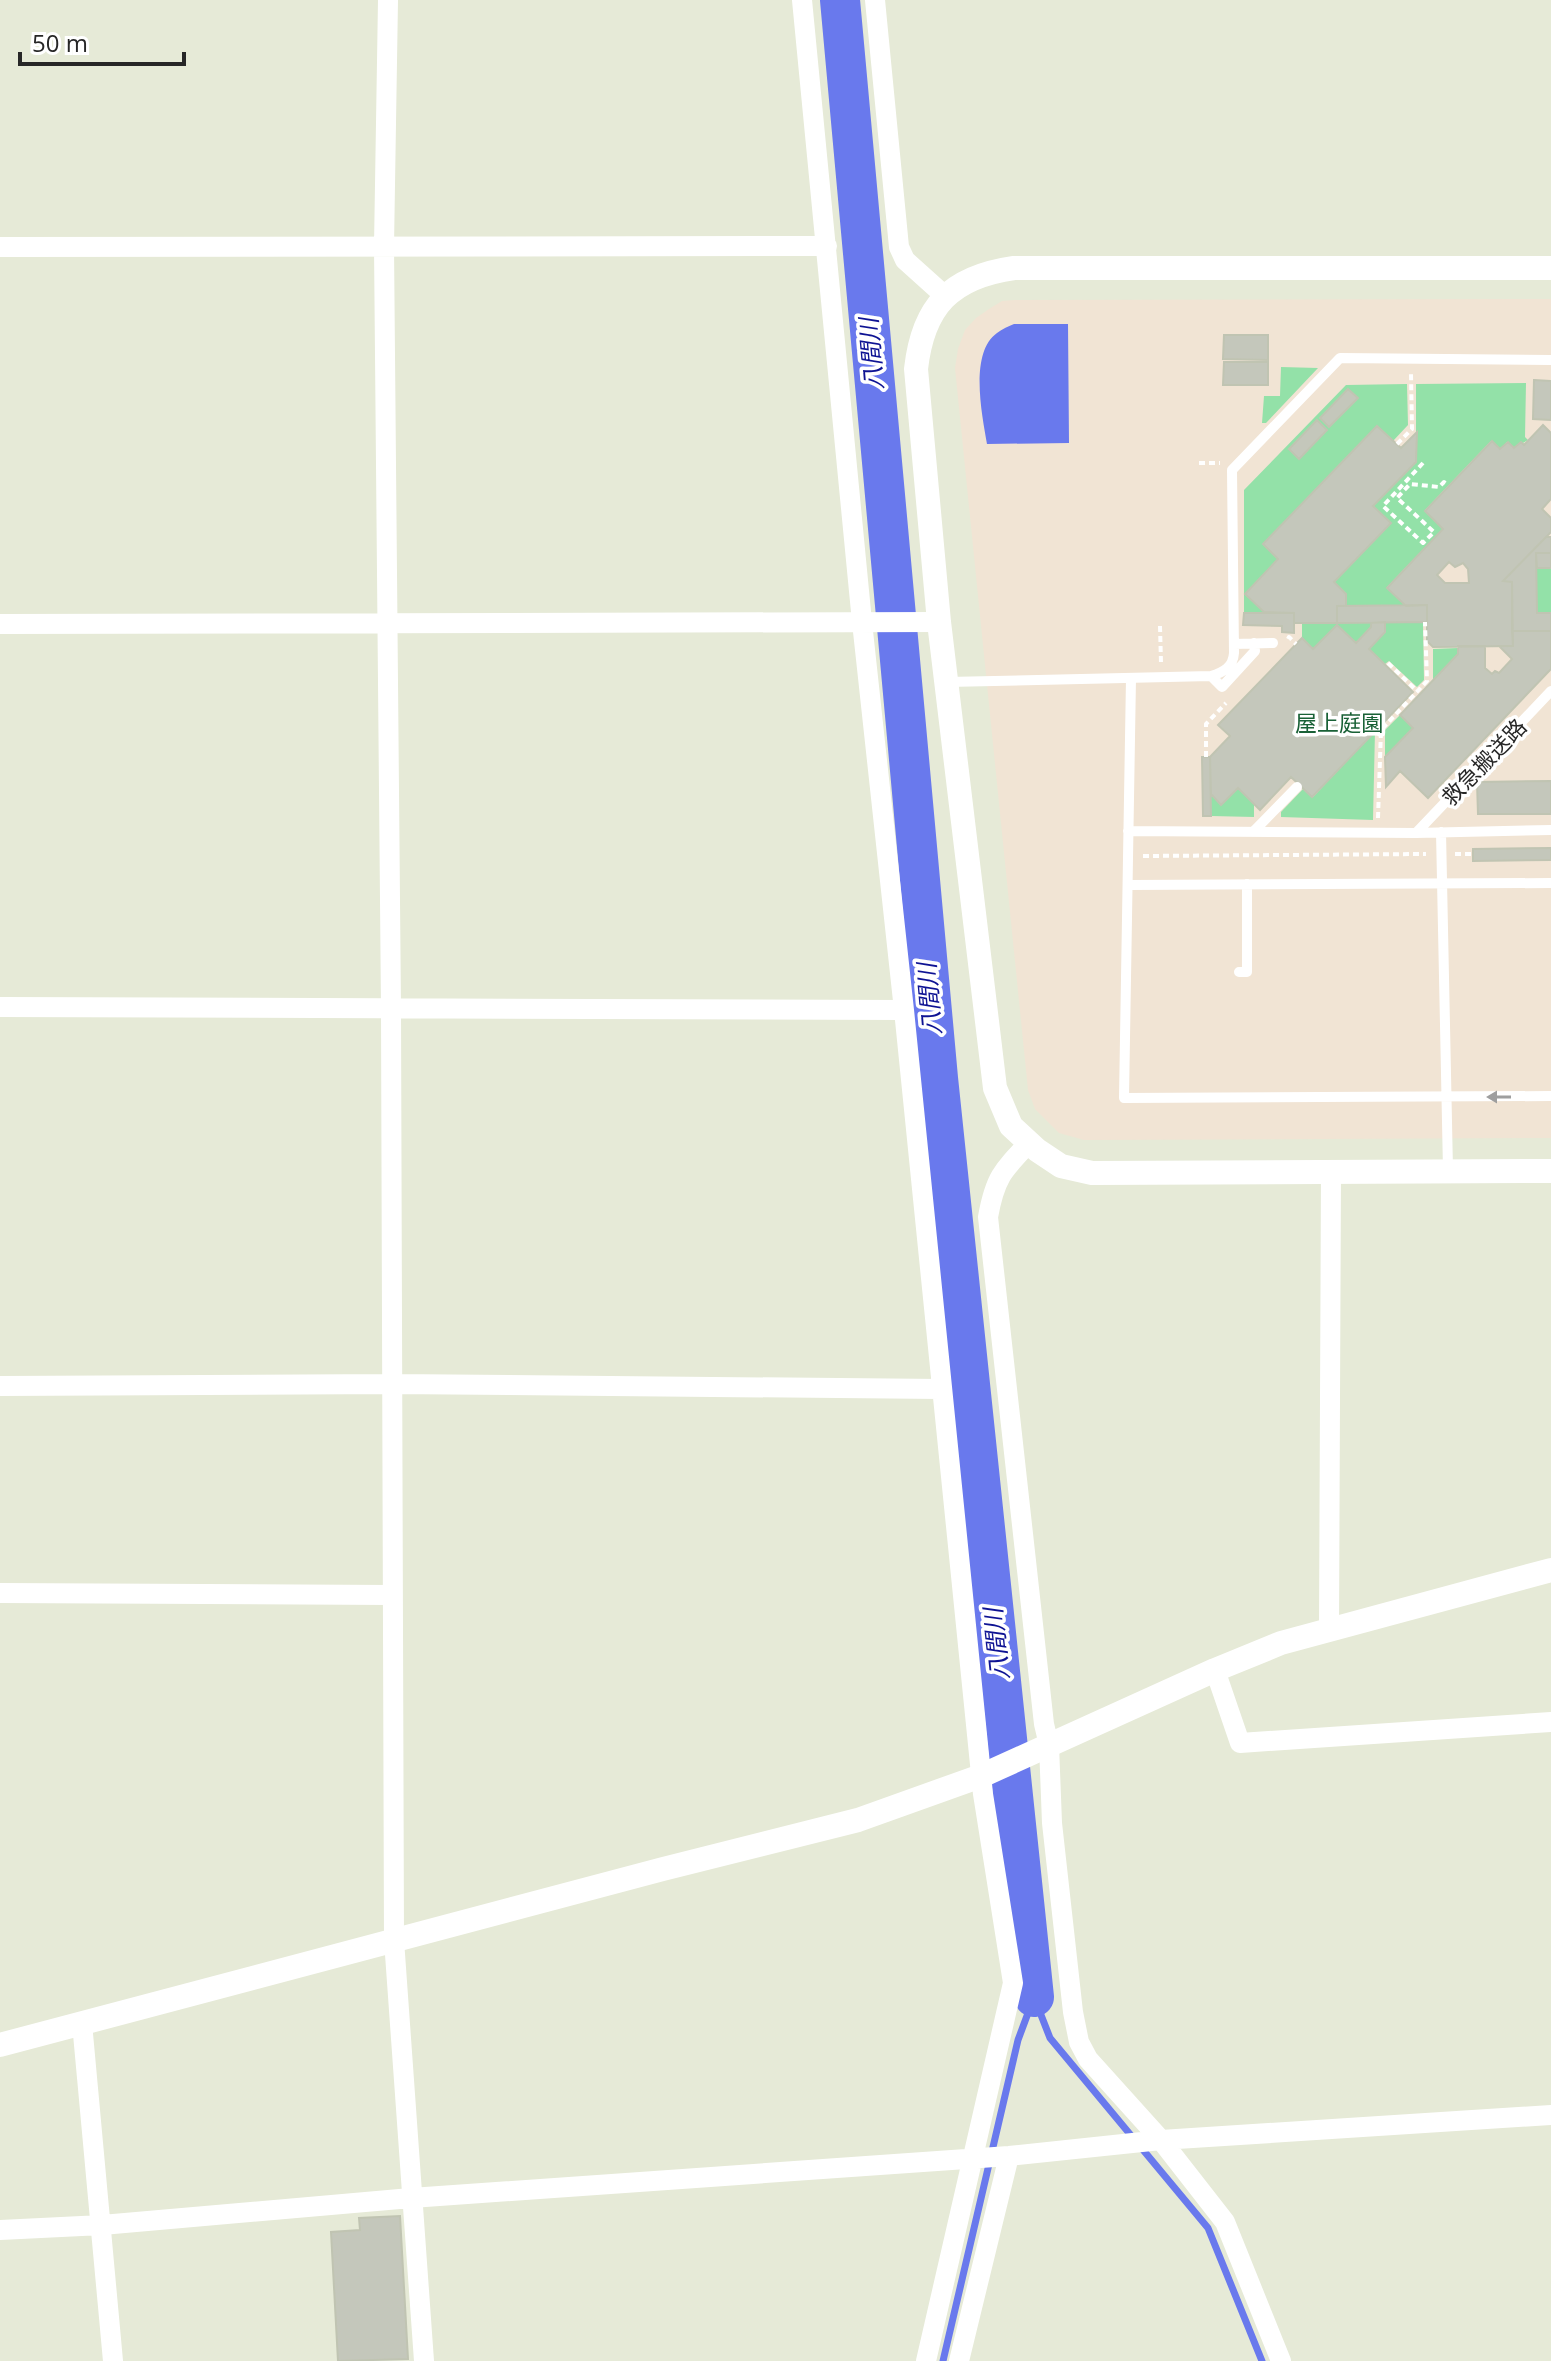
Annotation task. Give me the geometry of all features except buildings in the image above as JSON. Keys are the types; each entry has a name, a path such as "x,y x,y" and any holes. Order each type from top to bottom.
{"street":[{"path":"388,0 384,246 391,1009 394,1940 424,2361"},
{"path":"802,0 868,622 981,1776 1013,1983 926,2361"},
{"path":"875,0 899,247 905,260 945,296"},
{"path":"0,247 827,246"},
{"path":"1551,268 1014,268 988,272 968,279 945,296 928,318 919,343 916,369 931,622 947,682 995,1088 1011,1126 1061,1166 1092,1173 1551,1171"},
{"path":"0,624 931,622"},
{"path":"0,1007 904,1010"},
{"path":"1029,1143 994,1186 988,1217 1044,1724 1052,1823 1079,2042 1088,2059 1161,2140 1225,2222 1281,2361"},
{"path":"1329,1631 1331,1171"},
{"path":"0,1386 393,1384 941,1389"},
{"path":"0,2045 858,1820 981,1776 1281,1643 1551,1570"},
{"path":"0,1593 392,1595"},
{"path":"1215,1670 1240,1743 1551,1722"},
{"path":"82,2023 113,2361"},
{"path":"0,2230 102,2225 411,2198 1009,2156 1161,2140 1551,2115"},
{"path":"959,2361 1009,2156"}],"lane":[{"path":"947,682 1211,676 1223,673 1233,661 1234,644 1232,470 1340,358 1551,360"},
{"path":"1211,676 1222,687 1255,651 1254,643"},
{"path":"1234,644 1273,643"},
{"path":"1131,678 1124,1098 1551,1096"},
{"name":"救急搬送路","path":"1416,833 1551,691"},
{"path":"1255,830 1297,787"},
{"path":"1128,831 1416,833 1551,830"},
{"path":"1441,832 1448,1170"},
{"path":"1128,885 1551,883"},
{"path":"1239,972 1247,972 1247,884"}],"path":[{"path":"1397,444 1412,429 1410,359"},
{"path":"1199,463 1227,463"},
{"path":"1423,463 1383,506 1423,543 1434,532 1397,498 1410,484 1439,487 1444,482 1448,486"},
{"path":"1378,820 1381,730 1427,681 1425,622"},
{"path":"1160,626 1161,677"},
{"path":"1388,663 1417,691"},
{"path":"1139,856 1433,854"},
{"path":"1453,854 1472,854"}],"shaded area":[{"path":"1551,299 1551,1138 1084,1140 1059,1133 1035,1109 1028,1090 955,368 965,330 976,318 1002,301 1014,300"}],"green space":[{"path":"1281,367 1318,368 1266,423 1262,423 1264,396 1280,396"},
{"path":"1526,383 1525,437 1528,440 1514,448 1507,442 1500,449 1491,441 1425,510 1443,529 1387,587 1406,606 1346,606 1346,594 1334,582 1390,523 1373,506 1416,462 1416,384"},
{"path":"1407,384 1408,425 1393,441 1377,426 1263,544 1278,559 1245,594 1264,612 1244,613 1244,490 1346,385"},
{"path":"1537,568 1551,568 1551,613 1537,613"},
{"path":"1385,622 1423,622 1424,680 1417,687 1389,661 1385,664 1369,649 1385,632"},
{"path":"1302,623 1371,623 1371,627 1356,643 1337,625 1313,649 1302,638"},
{"path":"1458,648 1458,654 1433,680 1433,649"},
{"path":"1400,715 1413,728 1385,757 1385,730"},
{"path":"1375,731 1373,820 1281,817 1281,812 1303,789 1313,797"},
{"path":"1238,788 1254,804 1254,817 1211,816 1211,794 1222,804"}],"water":[{"path":"1014,324 1068,324 1069,443 987,444 980,385 983,355 988,342 997,333"}],"waterway":[{"name":"八間川","path":"840,0 938,1078 1034,1997"},
{"path":"1034,1997 1050,2038 1208,2228 1262,2361"},
{"path":"943,2361 1018,2040 1034,1997"}],"park label":[{"name":"屋上庭園","path":"1339,723"}]}
